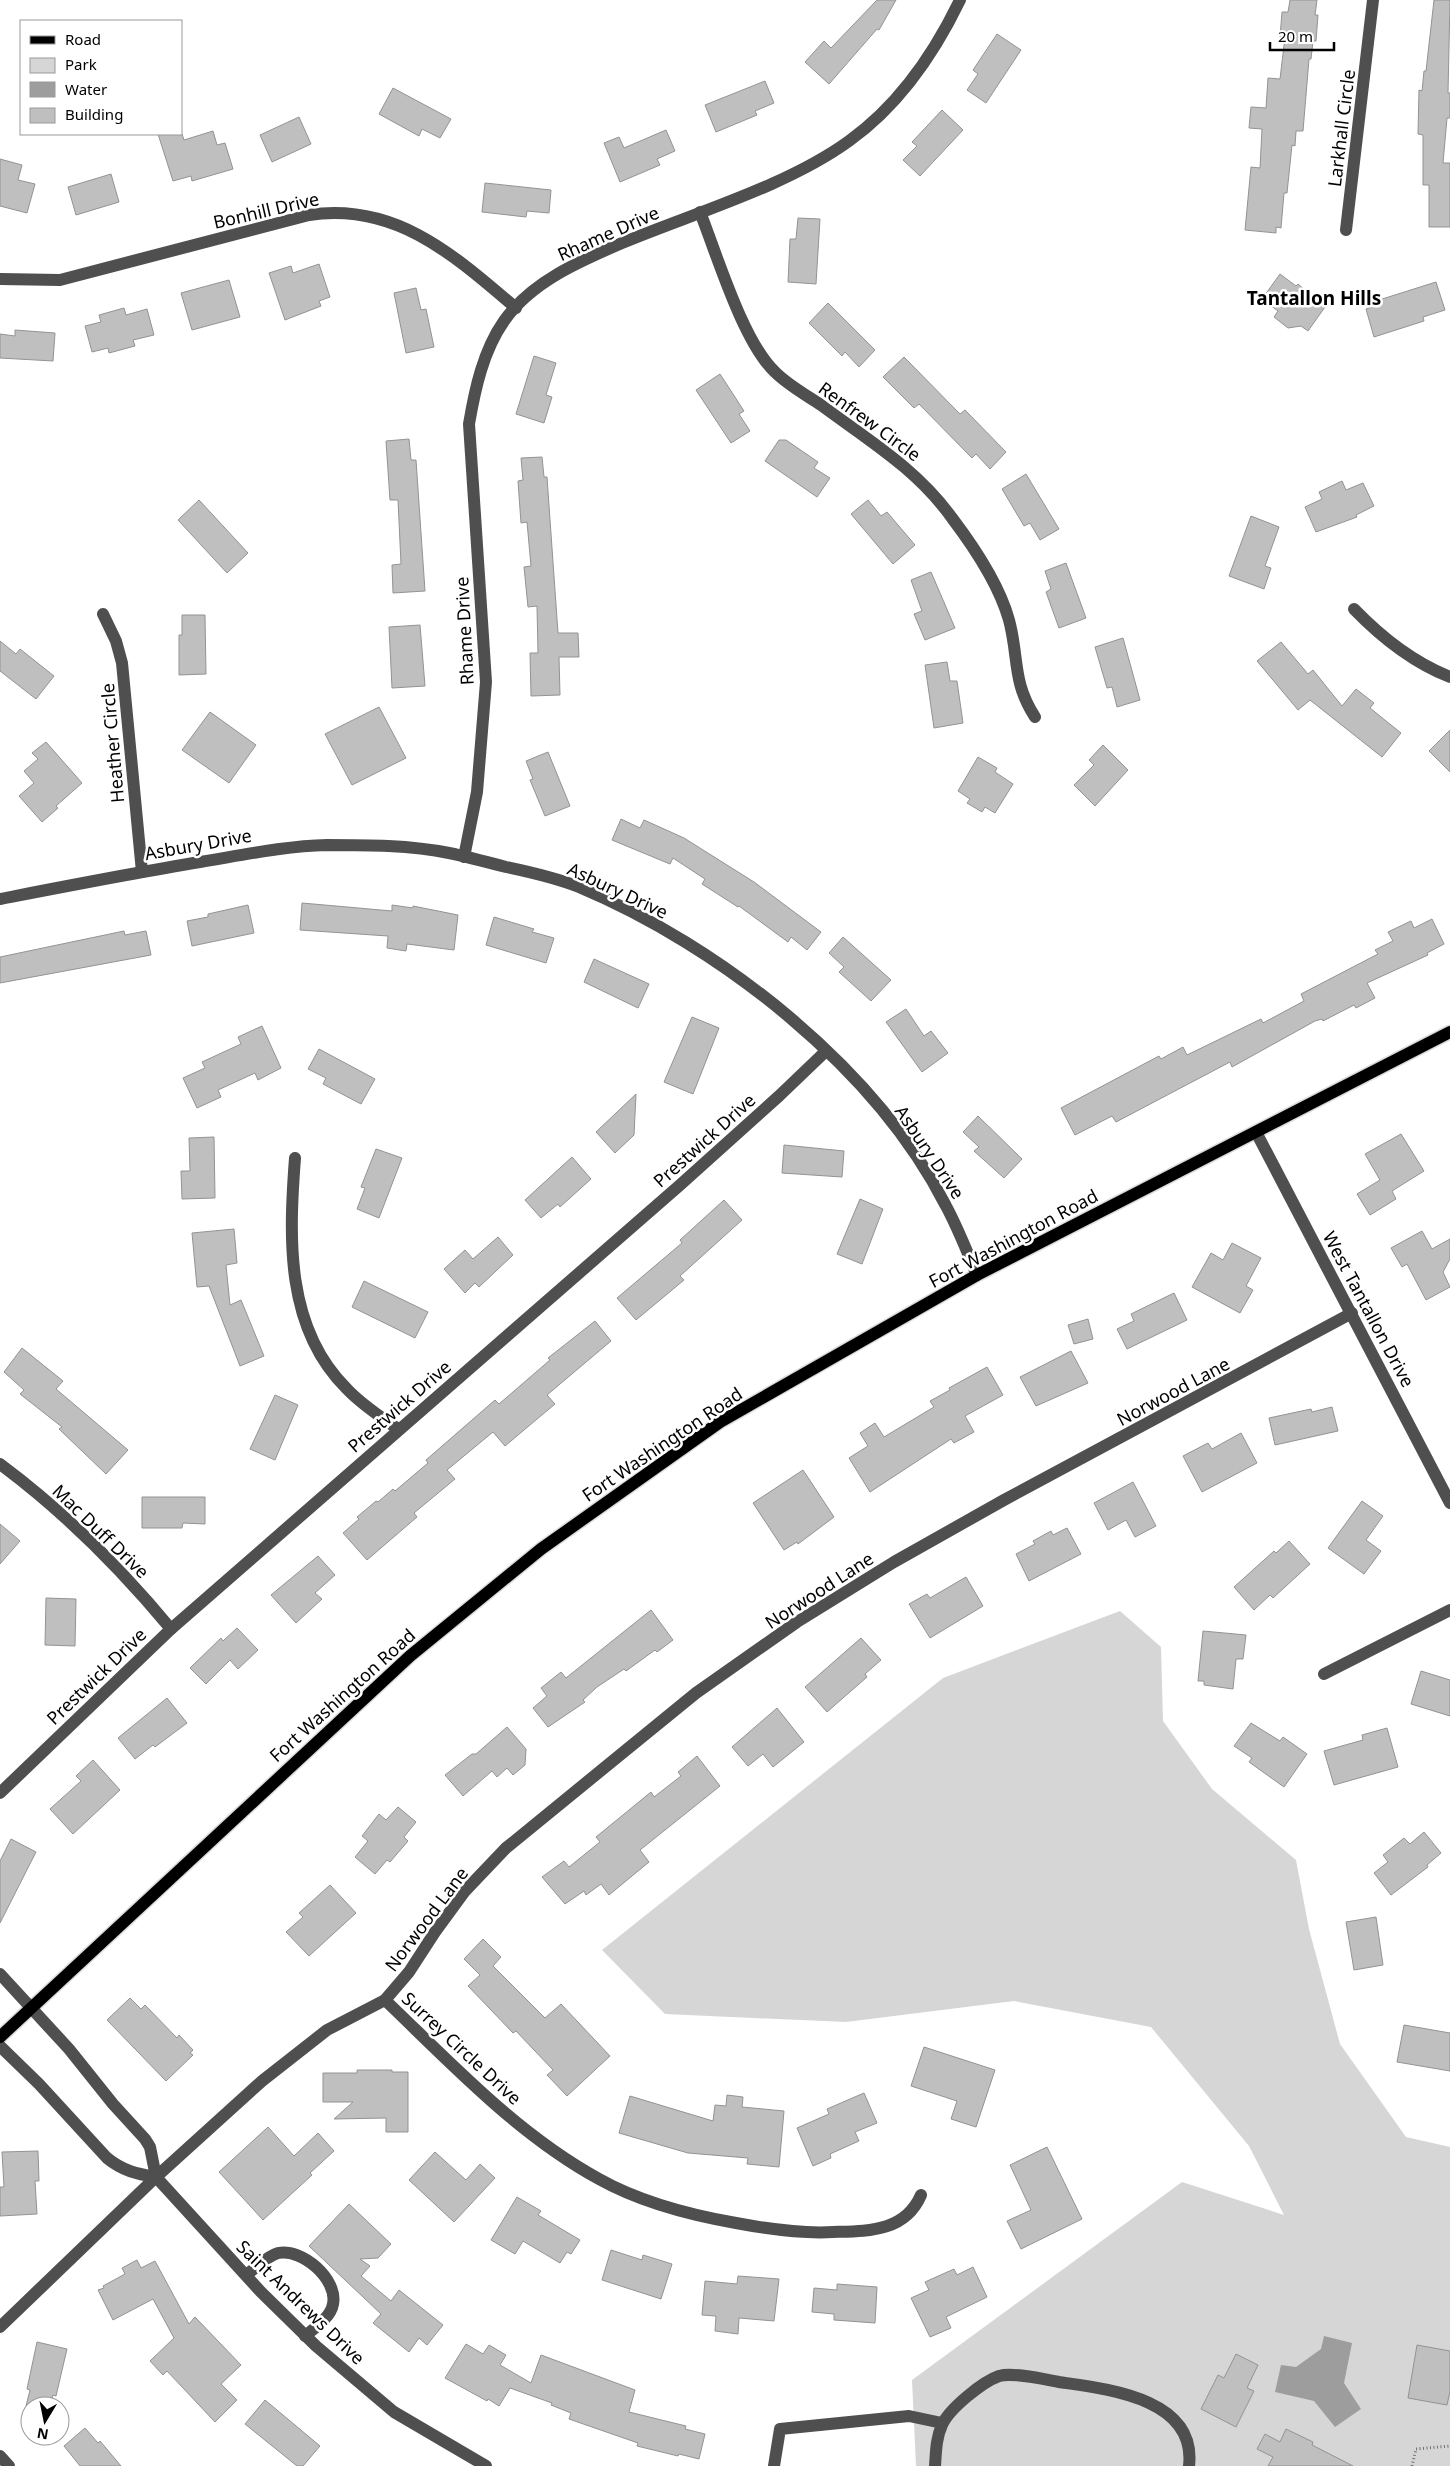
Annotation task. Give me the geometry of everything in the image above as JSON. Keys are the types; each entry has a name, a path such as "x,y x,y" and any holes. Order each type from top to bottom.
{"main road":[{"name":"Fort Washington Road","path":"0,2037 410,1656 541,1549 720,1422 977,1275 1450,1032"}],"street":[{"name":"Rhame Drive","path":"464,857 477,792 486,682 469,424 474,394 486,356 504,321 538,287 588,258 786,176 850,141 897,97 909,82 941,37 960,0"},
{"name":"Larkhall Circle","path":"1346,230 1373,0"},
{"name":"Bonhill Drive","path":"0,279 60,280 309,215 339,212 398,225 429,239 474,272 516,308"},
{"name":"Renfrew Circle","path":"700,212 743,322 762,356 775,372 849,427 894,456 922,482 952,517 991,579 1006,610 1023,699 1035,717"},
{"path":"1354,609 1393,646 1417,662 1450,677"},
{"name":"Heather Circle","path":"103,614 116,641 122,663 142,872"},
{"name":"Asbury Drive","path":"0,899 278,849 325,846 376,846 448,853 539,874 577,887 638,915 698,950 752,986 792,1019 826,1051 889,1118 918,1158 946,1204 977,1275"},
{"name":"Prestwick Drive","path":"0,1793 171,1629 680,1185 826,1051"},
{"name":"West Tantallon Drive","path":"1256,1132 1450,1503"},
{"path":"295,1158 292,1206 294,1263 297,1298 306,1326 318,1350 345,1388 398,1429"},
{"name":"Norwood Lane","path":"385,2000 409,1972 434,1932 465,1891 506,1848 696,1693 797,1622 894,1562 1004,1500 1352,1313"},
{"name":"Mac Duff Drive","path":"0,1464 29,1486 84,1538 147,1600 171,1629"},
{"path":"1324,1674 1450,1610"},
{"path":"0,1974 69,2049 113,2104 146,2139 150,2147 156,2177 132,2173 118,2167 0,2046"},
{"name":"Surrey Circle Drive","path":"0,2327 156,2177 302,2047 327,2030 385,2000 519,2126 564,2158 600,2180 646,2199 699,2217 761,2228 814,2233 868,2231 893,2224 906,2217 916,2206 921,2195"},
{"name":"Saint Andrews Drive","path":"156,2177 305,2336 394,2412 486,2466"},
{"path":"246,2275 276,2253 290,2252 300,2256 326,2278 334,2292 333,2306 327,2317 305,2336"},
{"path":"935,2466 942,2424 951,2412 973,2391 999,2376 1027,2376 1104,2389 1148,2401 1176,2422 1188,2439 1190,2466"},
{"path":"774,2466 780,2429 909,2416 942,2424"},
{"path":"0,2456 9,2466"}],"path":[{"path":"1412,2466 1416,2449 1450,2446"}],"green space":[{"path":"1120,1611 1161,1647 1163,1721 1212,1789 1296,1860 1309,1929 1340,2044 1406,2137 1450,2147 1450,2466 916,2466 912,2380 1182,2182 1284,2215 1249,2146 1151,2027 1014,2001 846,2022 665,2014 602,1950 943,1678"}],"water":[{"path":"1324,2336 1352,2343 1344,2383 1361,2409 1335,2427 1314,2401 1275,2392 1281,2365 1296,2367 1321,2349"}],"building":[{"path":"877,0 896,0 879,30 877,29 829,84 805,62 824,41 831,48"},
{"path":"1290,0 1317,0 1315,15 1318,15 1316,41 1313,41 1311,59 1309,59 1303,131 1296,131 1295,146 1292,145 1287,193 1284,193 1281,228 1276,227 1276,233 1245,230 1251,167 1260,168 1262,129 1249,128 1251,107 1266,108 1268,78 1280,79 1285,37 1280,37 1282,12 1288,12"},
{"path":"1434,0 1450,0 1448,93 1450,93 1450,118 1447,118 1443,163 1450,163 1450,227 1429,227 1429,185 1423,185 1423,135 1418,134 1419,90 1422,91 1424,71 1426,71"},
{"path":"997,34 1021,50 986,103 967,90 978,74 973,70"},
{"path":"765,81 774,103 755,111 757,115 716,132 705,105"},
{"path":"393,88 451,119 440,138 422,129 419,136 379,114"},
{"path":"942,110 963,130 920,176 903,160 917,146 912,142"},
{"path":"299,117 311,144 272,162 260,135"},
{"path":"666,130 675,151 657,159 660,165 620,182 604,143 619,137 624,148"},
{"path":"213,131 217,145 225,143 233,169 192,181 191,176 173,181 158,135 182,134 184,140"},
{"path":"0,159 22,165 18,180 35,184 27,213 0,206"},
{"path":"111,174 119,202 76,215 68,187"},
{"path":"485,183 551,190 549,213 527,211 526,217 482,212"},
{"path":"798,218 820,219 816,284 788,282 790,239 796,239"},
{"path":"319,264 330,297 319,301 321,306 285,320 269,273 291,266 293,273"},
{"path":"1280,274 1296,286 1298,284 1325,307 1308,331 1301,326 1288,328 1274,317 1278,311 1262,299"},
{"path":"229,280 240,317 192,330 181,293"},
{"path":"1436,282 1445,310 1423,317 1424,321 1374,337 1366,309 1380,304 1379,300"},
{"path":"416,288 421,310 426,309 434,347 406,353 394,293"},
{"path":"828,303 875,350 859,367 845,352 842,356 809,323"},
{"path":"124,308 126,315 147,309 154,335 133,340 135,346 109,353 108,348 92,352 85,326 101,322 99,315"},
{"path":"15,330 55,333 53,361 0,358 0,334 15,336"},
{"path":"534,356 556,363 546,395 552,397 544,423 516,414"},
{"path":"904,357 960,414 965,410 1006,452 990,469 976,454 972,458 919,404 914,408 883,377"},
{"path":"720,374 744,411 739,414 750,431 731,443 696,390"},
{"path":"409,439 411,460 416,460 425,591 393,593 392,565 401,564 398,500 390,500 386,441"},
{"path":"779,440 786,440 818,462 814,468 830,478 817,497 765,461"},
{"path":"542,457 544,477 547,477 558,633 578,633 579,657 559,657 560,695 531,696 530,653 538,653 537,606 528,607 524,567 531,566 527,522 521,523 518,481 523,480 521,458"},
{"path":"1026,474 1059,529 1040,540 1030,523 1024,526 1002,489"},
{"path":"1342,481 1346,490 1363,483 1374,506 1356,515 1357,517 1316,532 1305,507 1322,499 1319,492"},
{"path":"199,500 248,553 227,573 178,520"},
{"path":"868,500 881,516 887,512 915,545 893,564 851,514"},
{"path":"1251,516 1279,527 1265,566 1271,568 1264,589 1229,576"},
{"path":"1066,563 1086,618 1059,628 1046,592 1051,589 1045,571"},
{"path":"931,572 955,628 925,640 914,614 922,611 911,580"},
{"path":"182,615 205,615 206,674 179,675 179,635 182,635"},
{"path":"420,625 425,686 392,688 389,627"},
{"path":"1123,638 1140,700 1117,707 1112,687 1107,688 1095,647"},
{"path":"0,641 16,654 20,649 54,676 36,699 0,671"},
{"path":"1281,642 1308,674 1313,670 1342,706 1356,689 1374,703 1370,708 1401,733 1382,757 1310,700 1298,710 1257,661"},
{"path":"947,662 950,681 957,681 963,723 934,728 925,665"},
{"path":"379,707 406,758 352,785 325,734"},
{"path":"210,712 256,745 229,783 182,750"},
{"path":"1450,730 1450,772 1429,751"},
{"path":"46,742 82,783 56,806 58,808 42,822 19,796 34,783 24,771 38,759 32,753"},
{"path":"1103,745 1128,770 1095,806 1074,785 1094,765 1089,760"},
{"path":"548,752 570,806 545,816 530,780 533,779 526,761"},
{"path":"978,757 997,768 995,772 1013,784 995,813 985,807 982,812 967,803 970,799 958,791"},
{"path":"621,819 640,828 644,820 684,838 754,882 821,932 807,950 791,937 788,942 739,906 702,884 705,879 673,858 670,864 612,840"},
{"path":"302,903 392,911 392,905 413,908 413,906 458,915 454,950 407,944 406,951 387,948 388,936 300,930"},
{"path":"248,905 254,933 192,946 187,921"},
{"path":"494,917 534,929 532,932 554,938 546,963 486,945"},
{"path":"1432,919 1444,944 1427,953 1428,955 1367,983 1375,998 1356,1008 1354,1005 1323,1021 1322,1019 1315,1021 1232,1067 1230,1062 1116,1122 1112,1116 1075,1135 1061,1108 1159,1056 1161,1059 1183,1047 1187,1055 1261,1019 1263,1023 1304,1001 1301,994 1378,954 1375,950 1393,941 1388,932 1411,921 1414,928"},
{"path":"124,931 125,935 146,931 151,955 0,983 0,957"},
{"path":"843,937 891,980 871,1001 839,972 844,967 829,953"},
{"path":"594,959 649,984 638,1008 584,982"},
{"path":"906,1009 924,1036 931,1031 948,1053 922,1072 886,1022"},
{"path":"692,1017 719,1028 693,1094 664,1082"},
{"path":"262,1026 281,1068 258,1080 255,1073 218,1090 221,1097 197,1108 183,1078 205,1068 202,1062 241,1044 238,1037"},
{"path":"319,1049 375,1079 361,1104 323,1084 326,1078 308,1069"},
{"path":"636,1094 634,1135 615,1153 596,1132"},
{"path":"978,1116 1022,1159 1004,1178 974,1151 979,1147 963,1132"},
{"path":"1401,1134 1424,1171 1392,1191 1396,1199 1370,1215 1357,1194 1380,1180 1365,1154"},
{"path":"214,1137 215,1198 182,1199 181,1171 190,1171 189,1138"},
{"path":"784,1145 844,1151 842,1177 782,1173"},
{"path":"376,1149 402,1158 379,1218 357,1209 365,1188 361,1187"},
{"path":"572,1157 591,1179 560,1207 558,1204 541,1218 525,1200"},
{"path":"860,1199 883,1209 862,1264 837,1254"},
{"path":"724,1200 742,1220 680,1276 684,1280 636,1320 617,1298 682,1243 680,1240"},
{"path":"234,1229 237,1263 226,1265 230,1305 241,1300 264,1356 240,1366 209,1286 197,1287 192,1233"},
{"path":"1422,1231 1432,1249 1450,1239 1450,1259 1443,1272 1450,1287 1426,1300 1407,1264 1402,1267 1391,1248"},
{"path":"498,1237 513,1255 479,1287 475,1283 465,1293 444,1269 465,1250 473,1259"},
{"path":"1232,1243 1261,1258 1246,1286 1253,1290 1240,1313 1192,1287 1211,1253 1223,1260"},
{"path":"364,1281 428,1312 415,1338 352,1307"},
{"path":"1174,1293 1187,1320 1127,1349 1117,1329 1134,1321 1131,1314"},
{"path":"1088,1319 1093,1339 1074,1344 1068,1325"},
{"path":"595,1321 611,1341 547,1395 555,1404 505,1446 493,1432 447,1470 455,1479 414,1513 417,1517 367,1560 343,1533 359,1519 357,1517 393,1489 395,1491 428,1463 426,1460 495,1400 499,1404 550,1360 548,1358"},
{"path":"22,1348 63,1381 56,1389 128,1450 106,1474 59,1429 62,1427 20,1394 24,1390 4,1372"},
{"path":"1071,1351 1088,1383 1036,1406 1020,1377"},
{"path":"987,1367 1003,1395 965,1416 974,1432 954,1443 951,1439 870,1492 849,1458 868,1446 860,1433 875,1423 884,1437 934,1407 930,1401 950,1390 949,1388"},
{"path":"275,1395 298,1405 275,1460 250,1449"},
{"path":"1332,1407 1338,1431 1275,1445 1269,1418 1311,1409 1312,1412"},
{"path":"1241,1433 1257,1463 1202,1492 1183,1456 1208,1443 1212,1449"},
{"path":"803,1470 834,1517 798,1544 797,1542 784,1550 753,1503"},
{"path":"1133,1482 1156,1526 1135,1537 1126,1520 1108,1530 1094,1503"},
{"path":"142,1497 205,1497 205,1524 183,1523 182,1528 142,1528"},
{"path":"1362,1501 1383,1516 1366,1540 1381,1551 1364,1574 1328,1548"},
{"path":"0,1524 20,1541 0,1564"},
{"path":"1067,1528 1081,1554 1029,1581 1016,1554 1035,1544 1033,1541 1051,1531 1053,1535"},
{"path":"1289,1541 1310,1564 1273,1598 1270,1595 1254,1610 1234,1587 1274,1551 1276,1553"},
{"path":"318,1556 335,1575 315,1593 322,1599 296,1623 271,1595"},
{"path":"966,1577 983,1606 930,1638 909,1604 927,1594 930,1598"},
{"path":"46,1598 76,1599 75,1646 45,1645"},
{"path":"651,1610 673,1640 657,1652 655,1650 626,1671 624,1669 597,1687 583,1700 585,1702 548,1727 533,1708 547,1696 541,1688 561,1672 566,1678"},
{"path":"237,1628 258,1650 238,1669 230,1660 206,1684 190,1668 221,1638 223,1641"},
{"path":"1203,1631 1246,1635 1243,1659 1236,1659 1233,1689 1204,1685 1204,1681 1198,1681"},
{"path":"861,1638 881,1660 865,1674 867,1677 827,1712 805,1687"},
{"path":"1421,1671 1450,1680 1450,1716 1411,1704"},
{"path":"167,1698 187,1723 155,1747 153,1745 135,1759 118,1738"},
{"path":"777,1708 804,1742 773,1767 763,1754 748,1766 732,1747"},
{"path":"1251,1723 1280,1741 1283,1737 1307,1754 1284,1787 1249,1762 1252,1758 1234,1746"},
{"path":"507,1727 526,1749 525,1765 513,1775 507,1768 497,1777 492,1771 463,1796 445,1775 472,1754 476,1754"},
{"path":"1387,1728 1398,1767 1334,1785 1324,1751 1363,1740 1362,1735"},
{"path":"697,1756 720,1786 640,1850 649,1862 609,1895 601,1884 586,1895 584,1891 565,1904 542,1877 564,1861 569,1867 600,1842 596,1837 651,1792 654,1797 681,1776 678,1772"},
{"path":"93,1760 120,1790 73,1834 50,1809 81,1781 76,1776"},
{"path":"398,1807 416,1822 404,1837 408,1841 390,1862 387,1860 375,1874 355,1857 368,1841 362,1836 379,1814 386,1820"},
{"path":"1424,1832 1441,1853 1427,1865 1428,1867 1391,1895 1374,1873 1388,1862 1383,1855 1404,1838 1410,1844"},
{"path":"11,1839 36,1852 0,1923 0,1861"},
{"path":"330,1885 356,1913 309,1956 286,1932 303,1917 299,1913"},
{"path":"1376,1917 1383,1965 1354,1970 1346,1922"},
{"path":"483,1939 501,1957 493,1966 545,2018 561,2004 610,2056 567,2096 547,2075 553,2070 516,2031 513,2033 468,1986 480,1975 464,1959"},
{"path":"130,1998 141,2009 145,2005 177,2038 179,2035 193,2050 190,2053 193,2055 166,2081 107,2020"},
{"path":"1404,2025 1450,2033 1450,2071 1397,2062"},
{"path":"924,2047 995,2070 976,2127 951,2119 957,2101 911,2086"},
{"path":"357,2070 408,2072 408,2132 386,2132 386,2118 334,2119 353,2102 323,2102 323,2073 357,2073"},
{"path":"864,2093 877,2123 855,2132 859,2141 830,2154 831,2158 813,2166 797,2128 829,2114 827,2109"},
{"path":"727,2095 743,2097 742,2107 784,2111 779,2167 747,2164 748,2158 688,2153 619,2133 630,2096 713,2121 715,2105 726,2106"},
{"path":"268,2127 294,2156 318,2133 334,2151 310,2173 312,2175 263,2220 219,2172"},
{"path":"1047,2147 1082,2219 1021,2249 1007,2221 1031,2210 1010,2165"},
{"path":"38,2151 39,2181 35,2181 37,2214 0,2216 0,2187 4,2187 2,2152"},
{"path":"435,2152 466,2180 480,2164 495,2178 454,2222 409,2180"},
{"path":"517,2197 541,2211 538,2215 580,2240 571,2254 567,2252 560,2263 523,2241 515,2254 491,2240"},
{"path":"349,2204 391,2244 378,2258 360,2259 370,2266 361,2276 391,2301 399,2290 443,2325 427,2345 419,2338 409,2352 373,2323 381,2314 309,2246"},
{"path":"611,2250 642,2260 643,2255 672,2264 661,2299 602,2280"},
{"path":"137,2260 141,2268 155,2261 189,2324 195,2317 241,2365 221,2384 237,2400 215,2422 167,2371 163,2375 150,2361 174,2338 153,2299 113,2320 98,2290 125,2274 122,2268"},
{"path":"973,2267 987,2297 946,2317 951,2328 930,2337 911,2298 929,2290 925,2282 954,2269 957,2275"},
{"path":"738,2276 779,2279 774,2321 739,2318 738,2334 715,2331 716,2316 702,2315 705,2281 737,2284"},
{"path":"837,2284 877,2287 875,2323 834,2320 834,2314 812,2312 814,2288 837,2290"},
{"path":"37,2342 67,2349 56,2396 28,2396 30,2390 27,2389"},
{"path":"466,2344 483,2354 489,2345 506,2355 500,2365 531,2383 541,2355 635,2390 629,2412 686,2426 685,2429 705,2434 699,2459 637,2446 638,2443 569,2419 571,2413 551,2405 552,2403 510,2388 499,2406 488,2399 487,2401 445,2378"},
{"path":"1417,2345 1450,2351 1450,2391 1447,2405 1408,2398"},
{"path":"1236,2354 1258,2365 1247,2388 1254,2391 1236,2427 1201,2409 1218,2375 1224,2378"},
{"path":"265,2400 320,2446 303,2466 297,2466 245,2424"},
{"path":"85,2428 98,2443 100,2441 121,2466 80,2466 64,2446 70,2446 70,2441"},
{"path":"1286,2429 1313,2442 1312,2445 1353,2466 1268,2466 1273,2457 1257,2449 1265,2434 1280,2442"}],"district":[{"name":"Tantallon Hills","path":"1314,298"}]}
